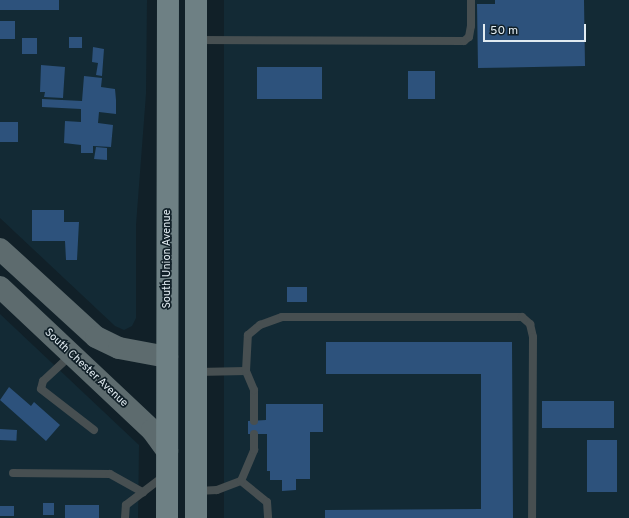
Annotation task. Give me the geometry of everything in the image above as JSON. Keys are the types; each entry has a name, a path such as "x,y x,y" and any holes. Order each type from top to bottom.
{"main road":[{"name":"South Union Avenue","path":"167,518 168,0"},
{"path":"180,0 179,32 196,62"},
{"path":"196,0 196,518"},
{"path":"0,249 96,337 119,348 167,357 178,364 181,371 187,465 196,490"},
{"name":"South Chester Avenue","path":"4,295 71,354 152,430 168,451"}],"lane":[{"path":"196,40 464,40 469,37 471,26 471,0"},
{"path":"254,420 254,390 246,371 248,335 260,324 282,317 522,317 530,324 533,337 532,518"},
{"path":"71,354 43,380 41,388 94,430"},
{"path":"196,372 246,371"},
{"path":"196,490 218,490 241,481 254,450 254,434"},
{"path":"13,473 110,474 143,492"},
{"path":"125,518 126,505 168,474"},
{"path":"241,481 267,502 268,518"}],"shaded area":[{"path":"0,0 147,0 146,94 136,225 136,318 132,326 124,330 115,326 0,218"},
{"path":"224,0 629,0 629,518 224,518"},
{"path":"0,314 139,445 138,518 0,518"}],"building":[{"path":"0,0 59,0 59,10 0,10"},
{"path":"495,0 584,0 585,66 478,68 477,4 495,4"},
{"path":"0,21 15,21 15,39 0,39"},
{"path":"69,37 82,37 82,48 69,48"},
{"path":"22,38 37,38 37,54 22,54"},
{"path":"93,47 104,49 102,76 96,75 98,63 92,62"},
{"path":"41,65 65,67 63,98 44,97 45,92 40,92"},
{"path":"257,67 322,67 322,99 257,99"},
{"path":"408,71 435,71 435,99 408,99"},
{"path":"84,76 102,78 101,87 115,89 116,114 99,112 98,123 113,125 111,147 93,146 93,153 81,153 81,145 64,143 65,121 81,122 81,109 42,107 42,99 82,101"},
{"path":"0,122 18,122 18,142 0,142"},
{"path":"96,147 107,148 107,160 94,159"},
{"path":"32,210 64,210 64,222 79,222 77,260 66,260 65,241 32,241"},
{"path":"287,287 307,287 307,302 287,302"},
{"path":"326,342 512,342 513,518 325,518 325,510 481,509 481,374 326,374"},
{"path":"9,387 31,406 34,402 60,425 46,441 0,400"},
{"path":"542,401 614,401 614,428 542,428"},
{"path":"266,404 323,404 323,432 310,432 310,479 296,479 296,490 282,491 282,480 270,480 270,471 267,471 267,434 248,434 248,421 266,420"},
{"path":"0,429 17,430 16,441 0,440"},
{"path":"587,440 617,440 617,492 587,492"},
{"path":"43,503 54,503 54,515 43,515"},
{"path":"65,505 99,505 99,518 65,518"},
{"path":"0,506 14,506 14,516 0,516"}]}
